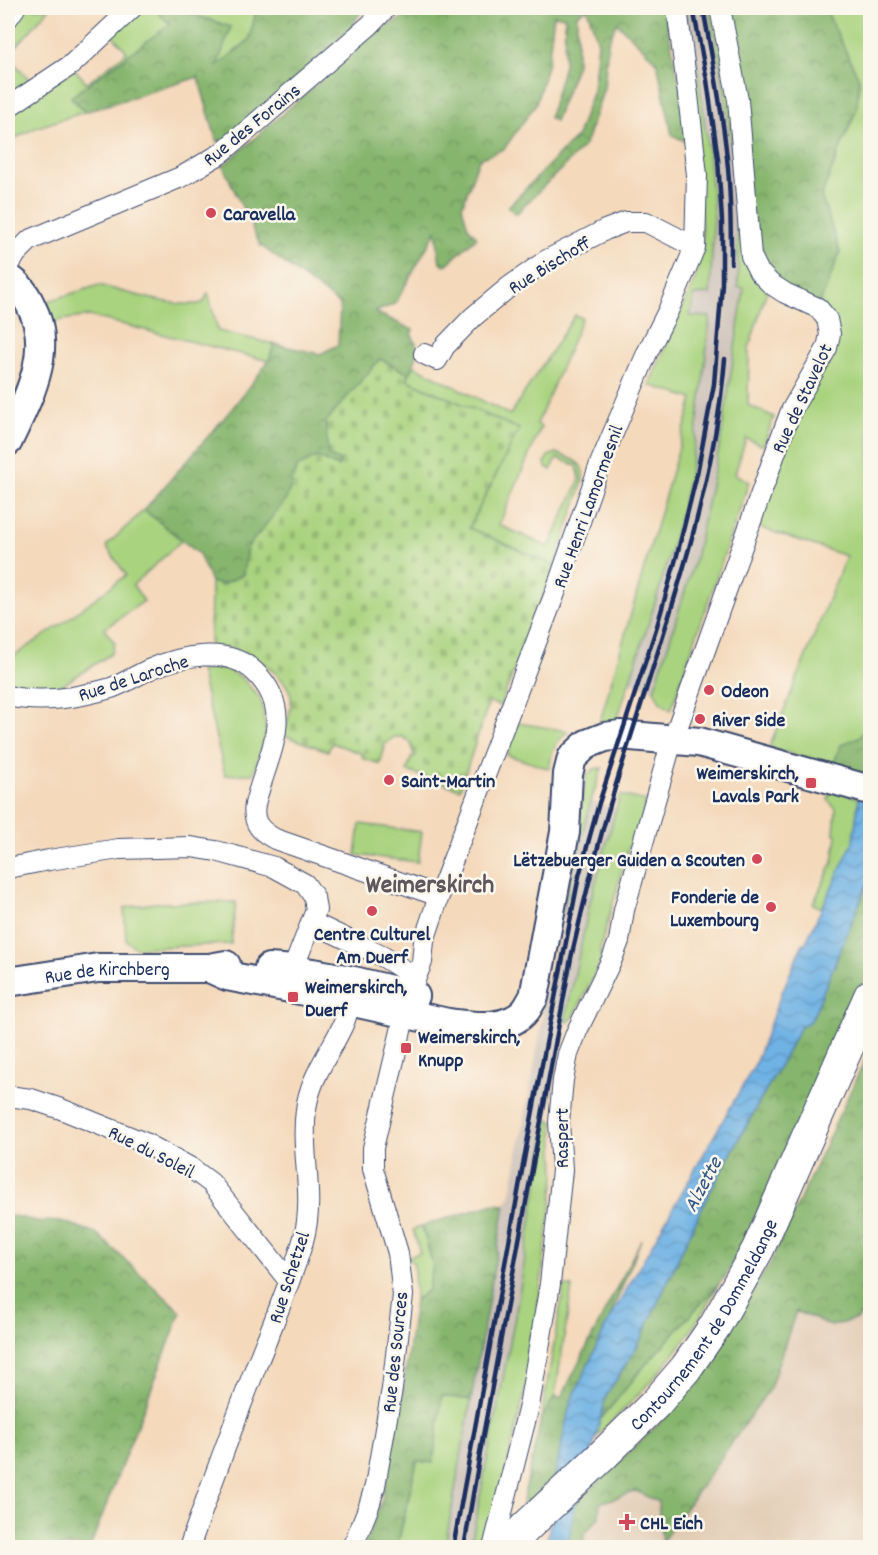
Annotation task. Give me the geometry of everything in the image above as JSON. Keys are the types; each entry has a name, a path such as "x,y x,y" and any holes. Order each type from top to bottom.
{"main road":[{"path":"8,278 26,296 36,314 40,336 40,359 34,382 8,441"},
{"name":"Rue de Kirchberg","path":"209,968 226,976 353,992 410,995 477,1012 494,1013 508,1009 519,1002 538,978 565,832 568,774 573,758 587,744 605,737 620,735 672,740"},
{"path":"672,740 699,742 866,789"},
{"name":"Rue de Kirchberg","path":"8,982 98,968 209,968 225,964 293,969 353,992"},
{"name":"Contournement de Dommeldange","path":"507,1548 656,1403 686,1368 709,1335 758,1249 870,996"}],"street":[{"path":"8,18 15,8"},
{"path":"8,107 71,65 132,8"},
{"name":"Rue des Forains","path":"8,267 16,254 30,240 181,177 220,154 370,25 386,8"},
{"name":"Rue Henri Lamormesnil","path":"410,995 422,962 424,941 439,896 555,593 600,464 695,247 697,175 676,8"},
{"name":"Rue de Stavelot","path":"672,740 791,411 827,348 830,334 827,319 818,308 771,284 759,272 751,256 738,100 720,8"},
{"name":"Rue Bischoff","path":"424,354 437,360 445,346 473,316 509,287 547,260 605,230 626,222 646,222 695,247"},
{"name":"Rue de Laroche","path":"8,696 24,700 52,700 86,695 114,687 149,669 179,659 208,654 233,659 254,670 268,686 276,705 278,721 276,735 254,807 256,822 264,832 275,839 439,896"},
{"name":"Raspert","path":"493,1548 529,1406 550,1284 562,1170 559,1122 564,1071 577,1031 619,941 624,910 672,740"},
{"path":"8,868 119,849 191,847 216,850 274,867 304,884 314,897 316,910 293,969"},
{"path":"311,922 382,956 410,995"},
{"name":"Rue Schetzel","path":"189,1548 303,1239 309,1197 306,1108 317,1075 343,1025 353,992"},
{"name":"Rue des Sources","path":"351,1548 375,1486 392,1389 403,1295 398,1253 373,1169 373,1148 410,995"},
{"name":"Rue du Soleil","path":"8,1096 31,1099 61,1109 145,1143 191,1168 211,1183 289,1281"}],"shaded area":[{"path":"684,8 708,8 716,38 727,101 735,190 738,287 744,288 721,439 695,559 654,690 629,682 658,594 685,492 698,427 704,381 690,316 694,295 710,294 714,215 708,151"},
{"path":"591,801 616,809 590,902 564,1028 517,1306 470,1547 445,1548 505,1205 510,1198 544,1012 541,1004"},
{"path":"870,1308 870,1547 583,1548 584,1534 600,1503 636,1491 658,1502 663,1541 770,1388 796,1310 857,1319"}],"green space":[{"path":"8,8 50,8 8,56"},
{"path":"132,8 171,8 154,9 171,24 71,97 85,112 35,128 8,142 8,56 36,87 71,65 87,83 127,52 108,30"},
{"path":"175,8 257,8 249,40 216,67 230,27"},
{"path":"175,8 231,27 217,66 249,40 257,8 363,8 351,28 230,138 217,142 198,77 85,112 71,97 170,24 154,9"},
{"path":"413,8 587,8 577,15 577,64 555,121 549,118 564,65 565,17 554,15 548,62 536,104 504,149 479,159 462,207 468,227 477,237 445,266 440,263 436,231 395,304 375,312 413,330 411,334 417,354 409,374 380,359 326,422 328,455 341,461 338,467 317,457 297,467 286,500 247,548 243,575 221,585 211,582 199,554 144,510 231,410 269,361 274,344 320,354 338,345 340,305 260,245 223,166 376,32 410,14"},
{"path":"587,8 664,8 682,95 687,142 672,135 657,62 617,23 608,42 604,88 585,145 516,214 508,207 577,136 593,90 598,42"},
{"path":"684,8 698,69 714,215 710,294 694,295 690,316 710,317 697,426 686,490 663,578 616,723 600,721 693,399 649,385 695,279 703,246"},
{"path":"708,8 720,8 771,284 749,348 748,405 774,417 763,446 746,438 735,474 749,482 671,710 660,702 654,690 695,559 721,439 744,288 738,287 737,216 732,146 722,76"},
{"path":"720,8 825,8 859,79 857,108 821,196 840,252 818,308 759,272"},
{"path":"825,8 870,8 870,725 859,737 841,746 833,765 769,748 846,556 749,524 827,348 818,308 840,252 821,196 857,108 859,79"},
{"path":"99,285 181,304 203,303 208,293 218,331 274,344 269,361 89,316 50,322 42,303"},
{"path":"575,315 582,318 537,424 541,427 499,525 549,547 580,479 577,466 557,458 551,470 546,467 545,462 548,456 556,453 572,459 582,469 583,481 555,566 469,528 519,429 407,380 413,365 510,415"},
{"path":"380,359 409,374 407,380 519,429 469,528 555,566 500,706 489,702 460,789 407,771 412,756 416,754 413,753 411,743 403,737 394,737 386,744 383,743 382,746 385,747 380,764 362,758 363,754 332,743 328,751 283,735 291,703 285,683 262,663 245,653 231,648 210,647 211,582 221,585 243,575 247,548 286,500 297,467 317,457 338,467 341,461 328,455 326,422"},
{"path":"144,510 182,540 133,585 144,601 104,629 115,643 111,654 49,691 26,692 8,687 8,660 60,625 126,575 106,546"},
{"path":"226,669 242,678 261,699 266,732 253,774 225,775 200,670"},
{"path":"518,723 568,731 554,748 550,769 507,755"},
{"path":"870,725 870,768 866,775 833,765 841,745 859,737"},
{"path":"602,768 591,801 561,919 586,776 594,769"},
{"path":"831,789 859,798 853,842 822,908 813,904 833,862 837,835 834,834 836,809 828,800"},
{"path":"620,795 646,801 638,836 629,846 600,949 601,961 569,1022 565,1021 590,902"},
{"path":"360,824 422,832 418,862 356,855"},
{"path":"870,877 870,965 859,994 745,1240 725,1277 646,1364 599,1421 606,1396 638,1345 706,1199 800,1028 812,1019"},
{"path":"236,902 231,944 136,948 126,940 124,908 154,903"},
{"path":"870,1049 870,1308 857,1319 831,1326 796,1311 770,1388 662,1542 658,1502 636,1491 600,1503 599,1517 584,1534 583,1547 567,1548 576,1503 668,1415 727,1331 770,1264"},
{"path":"548,1120 553,1121 555,1176 529,1374 488,1547 470,1548 517,1306"},
{"path":"494,1204 505,1205 471,1400 442,1396 433,1463 417,1461 397,1547 364,1548 382,1500 403,1391 415,1300 428,1290 433,1266 422,1226"},
{"path":"8,1215 37,1221 64,1222 96,1233 181,1312 90,1547 8,1547"},
{"path":"422,1226 433,1266 428,1290 415,1300 414,1264 407,1257 420,1253 413,1230"},
{"path":"641,1240 608,1322 570,1404 555,1476 521,1509 541,1419 555,1396 561,1398"},
{"path":"719,1284 690,1332 670,1359 596,1437 599,1421 646,1364"},
{"path":"564,1286 572,1287 555,1396 541,1419"},
{"path":"442,1395 471,1400 445,1547 397,1548 417,1461 433,1462"}],"water":[{"name":"Alzette","path":"870,768 870,877 812,1019 800,1028 706,1199 638,1345 606,1396 576,1503 567,1547 545,1548 550,1526 555,1476 570,1404 608,1322 755,1064 803,943 805,944 853,842 859,798"}],"railway":[{"path":"453,1548 534,1105 579,876 599,803 657,626 677,555 697,474 714,384 722,284 722,221 718,159 707,80 693,8"},
{"path":"703,8 720,101 727,158 731,263"},
{"path":"464,1548 571,958 604,826 694,530 718,417 725,359"}],"place":[{"name":"Caravella","path":"211,213"},
{"name":"Odeon","path":"709,690"},
{"name":"River Side","path":"700,719"},
{"name":"Saint-Martin","path":"389,780"},
{"name":"Weimerskirch, Lavals Park","path":"811,783"},
{"name":"Lëtzebuerger Guiden a Scouten","path":"757,859"},
{"name":"Fonderie de Luxembourg","path":"771,907"},
{"name":"Centre Culturel Am Duerf","path":"372,911"},
{"name":"Weimerskirch, Duerf","path":"293,997"},
{"name":"Weimerskirch, Knupp","path":"406,1048"},
{"name":"CHL Eich","path":"627,1522"}],"district":[{"name":"Weimerskirch","path":"430,883"}]}
